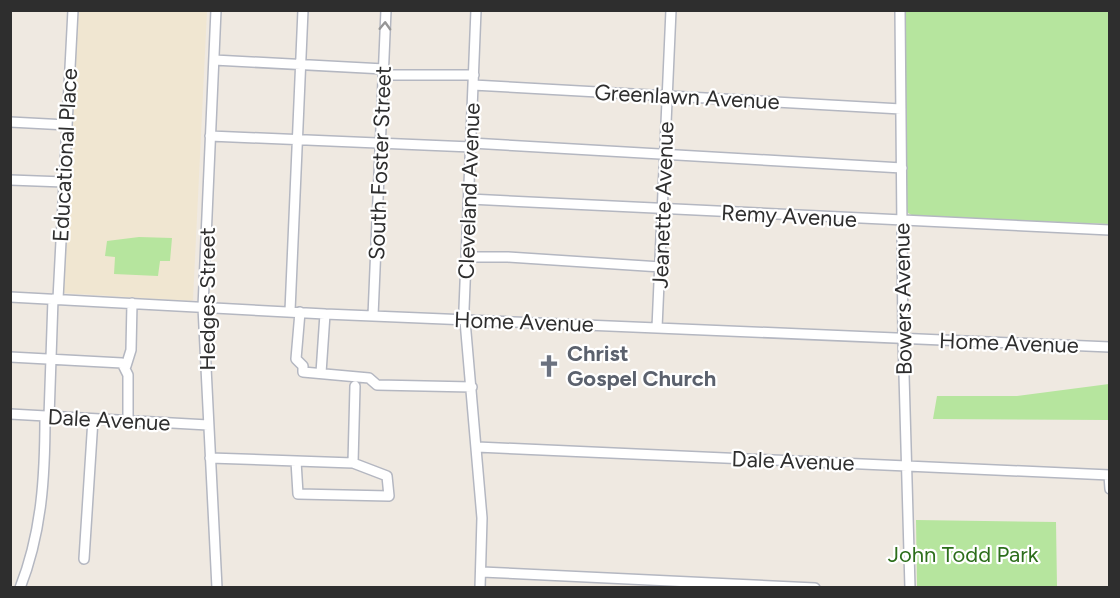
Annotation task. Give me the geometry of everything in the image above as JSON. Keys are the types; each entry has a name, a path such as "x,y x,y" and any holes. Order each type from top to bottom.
{"street":[{"name":"Educational Place","path":"20,588 32,557 43,490 73,10"},
{"name":"Hedges Street","path":"216,10 203,307 217,588"},
{"path":"303,10 297,140 296,359 303,366 303,372 369,378 377,385 472,387"},
{"name":"South Foster Street","path":"373,316 386,10"},
{"name":"Cleveland Avenue","path":"476,10 465,319 482,518 480,588"},
{"name":"Jeanette Avenue","path":"657,328 670,10"},
{"name":"Bowers Avenue","path":"900,10 903,339 910,588"},
{"name":"Greenlawn Avenue","path":"214,60 667,95 901,109"},
{"path":"10,122 67,125"},
{"path":"210,135 381,144 665,152 902,168"},
{"path":"10,180 64,182"},
{"name":"Remy Avenue","path":"469,199 1110,230"},
{"path":"466,256 508,256 661,267"},
{"name":"Home Avenue","path":"10,297 325,314 1110,347"},
{"path":"128,421 126,366 131,350 132,303"},
{"path":"321,374 325,314"},
{"path":"10,357 122,363 126,366"},
{"path":"353,463 355,386"},
{"name":"Dale Avenue","path":"10,414 208,425"},
{"path":"84,559 93,419"},
{"name":"Dale Avenue","path":"477,447 1109,475"},
{"path":"210,458 296,461 353,463 387,476 388,496 298,494 296,461"},
{"path":"1109,475 1110,489"},
{"path":"482,572 815,588"}],"shaded area":[{"path":"78,11 207,11 193,300 62,293 69,222"}],"green space":[{"path":"907,10 1109,11 1109,224 913,216 905,211 904,15"},
{"path":"139,237 172,238 170,261 160,261 158,276 114,274 115,257 105,256 107,241"},
{"path":"1109,384 1109,420 933,419 937,396 1017,396"},
{"name":"John Todd Park","path":"916,520 1056,522 1057,587 917,587"}],"place":[{"name":"Christ Gospel Church","path":"549,366"}]}
